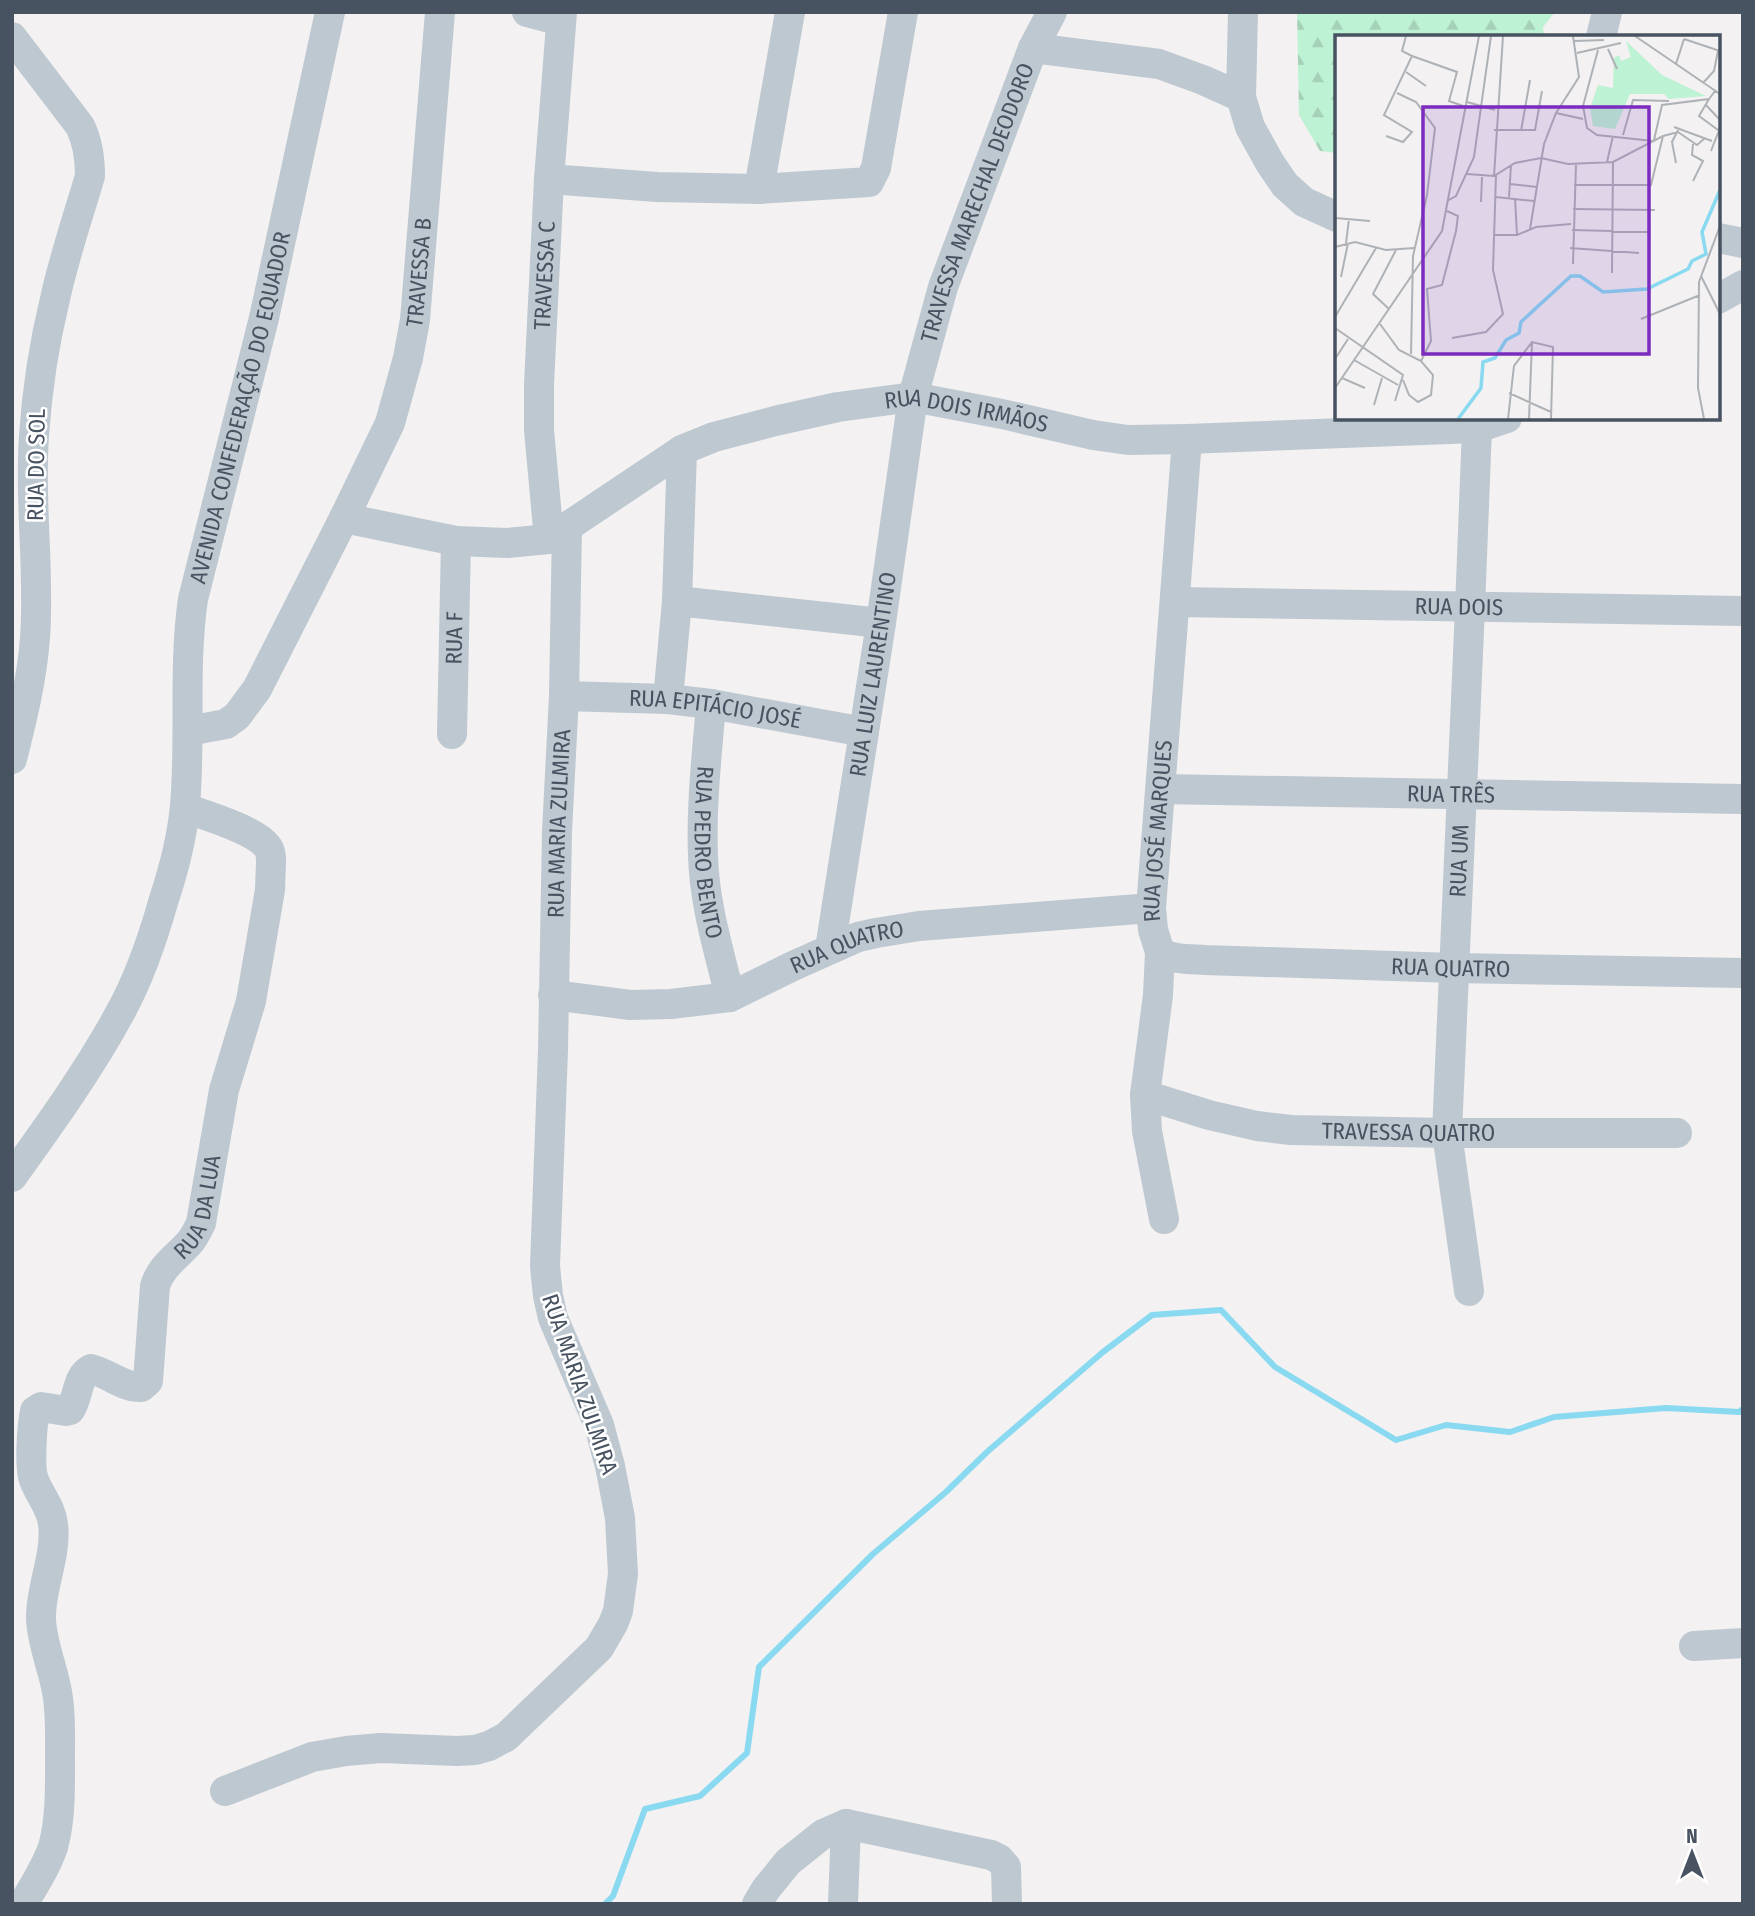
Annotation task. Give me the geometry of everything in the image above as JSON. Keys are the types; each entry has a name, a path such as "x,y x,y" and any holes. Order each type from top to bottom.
{"street":[{"name":"AVENIDA CONFEDERAÇÃO DO EQUADOR","path":"12,1177 88,1067 121,1012 145,960 175,865 185,808 188,631 193,599 264,318 330,12"},
{"name":"TRAVESSA B","path":"188,731 226,724 237,716 257,689 390,423 408,358 415,320 440,12"},
{"path":"527,12 561,17"},
{"path":"759,189 790,12"},
{"path":"549,179 657,187 759,189 869,182 878,157 902,12"},
{"name":"TRAVESSA MARECHAL DEODORO","path":"913,397 943,287 1033,48 1052,12"},
{"path":"1243,12 1241,97 1250,127 1269,163 1285,185 1304,202 1335,216"},
{"path":"1601,35 1607,12"},
{"name":"TRAVESSA C","path":"558,533 540,430 539,385 549,179 561,17"},
{"name":"RUA DO SOL","path":"12,37 80,126 89,150 90,176 54,301 37,393 33,439 35,638 29,684 12,759"},
{"path":"1033,48 1159,64 1241,97"},
{"path":"1720,238 1743,243"},
{"path":"1720,298 1743,285"},
{"name":"RUA DOIS IRMÃOS","path":"344,519 456,541 507,543 558,533 682,450 775,421 838,407 913,397 1002,414 1093,436 1128,440 1187,439 1427,424 1476,428 1501,420"},
{"name":"RUA LUIZ LAURENTINO","path":"831,949 913,397"},
{"name":"RUA UM","path":"1469,1291 1447,1133 1476,428"},
{"name":"RUA JOSÉ MARQUES","path":"1164,1219 1147,1131 1145,1095 1158,995 1160,951 1153,930 1151,908 1187,439"},
{"path":"668,699 677,601 682,450"},
{"name":"RUA MARIA ZULMIRA","path":"225,1791 312,1758 346,1751 381,1748 457,1751 489,1746 506,1737 599,1648 618,1611 622,1574 617,1497 599,1424 561,1337 548,1296 545,1254 553,1050 556,832 564,696 558,533"},
{"name":"RUA F","path":"452,734 456,541"},
{"path":"677,601 881,623"},
{"name":"RUA DOIS","path":"1175,602 1743,611"},
{"name":"RUA EPITÁCIO JOSÉ","path":"564,696 668,699 710,704 864,732"},
{"name":"RUA PEDRO BENTO","path":"710,704 703,855 712,918 730,997"},
{"name":"RUA TRÊS","path":"1161,789 1743,799"},
{"name":"RUA DA LUA","path":"23,1904 47,1862 55,1839 60,1777 58,1699 43,1637 41,1617 54,1527 51,1511 33,1478 33,1417 37,1408 41,1407 70,1410 88,1369 101,1371 131,1387 141,1387 148,1381 155,1286 158,1276 190,1241 201,1223 224,1090 254,988 270,890 269,850 260,840 243,830 185,808"},
{"name":"RUA QUATRO","path":"553,995 630,1005 671,1004 730,997 859,937 897,928 1151,908"},
{"name":"RUA QUATRO","path":"1160,951 1166,956 1205,960 1743,973"},
{"name":"TRAVESSA QUATRO","path":"1145,1095 1209,1115 1257,1126 1291,1130 1676,1133"},
{"path":"1694,1646 1743,1643"},
{"path":"757,1904 788,1862 823,1834 846,1824 991,1855 1006,1867 1007,1904"},
{"path":"843,1904 846,1824"}],"green space":[{"path":"1297,12 1555,12 1543,27 1544,35 1335,35 1335,153 1320,151 1299,115"}],"waterway":[{"path":"605,1904 613,1896 645,1809 700,1796 747,1753 759,1667 873,1554 1103,1352 1152,1315 1221,1310 1275,1367 1396,1440 1446,1425 1510,1432 1554,1417 1666,1408 1739,1412 1743,1409"}]}
